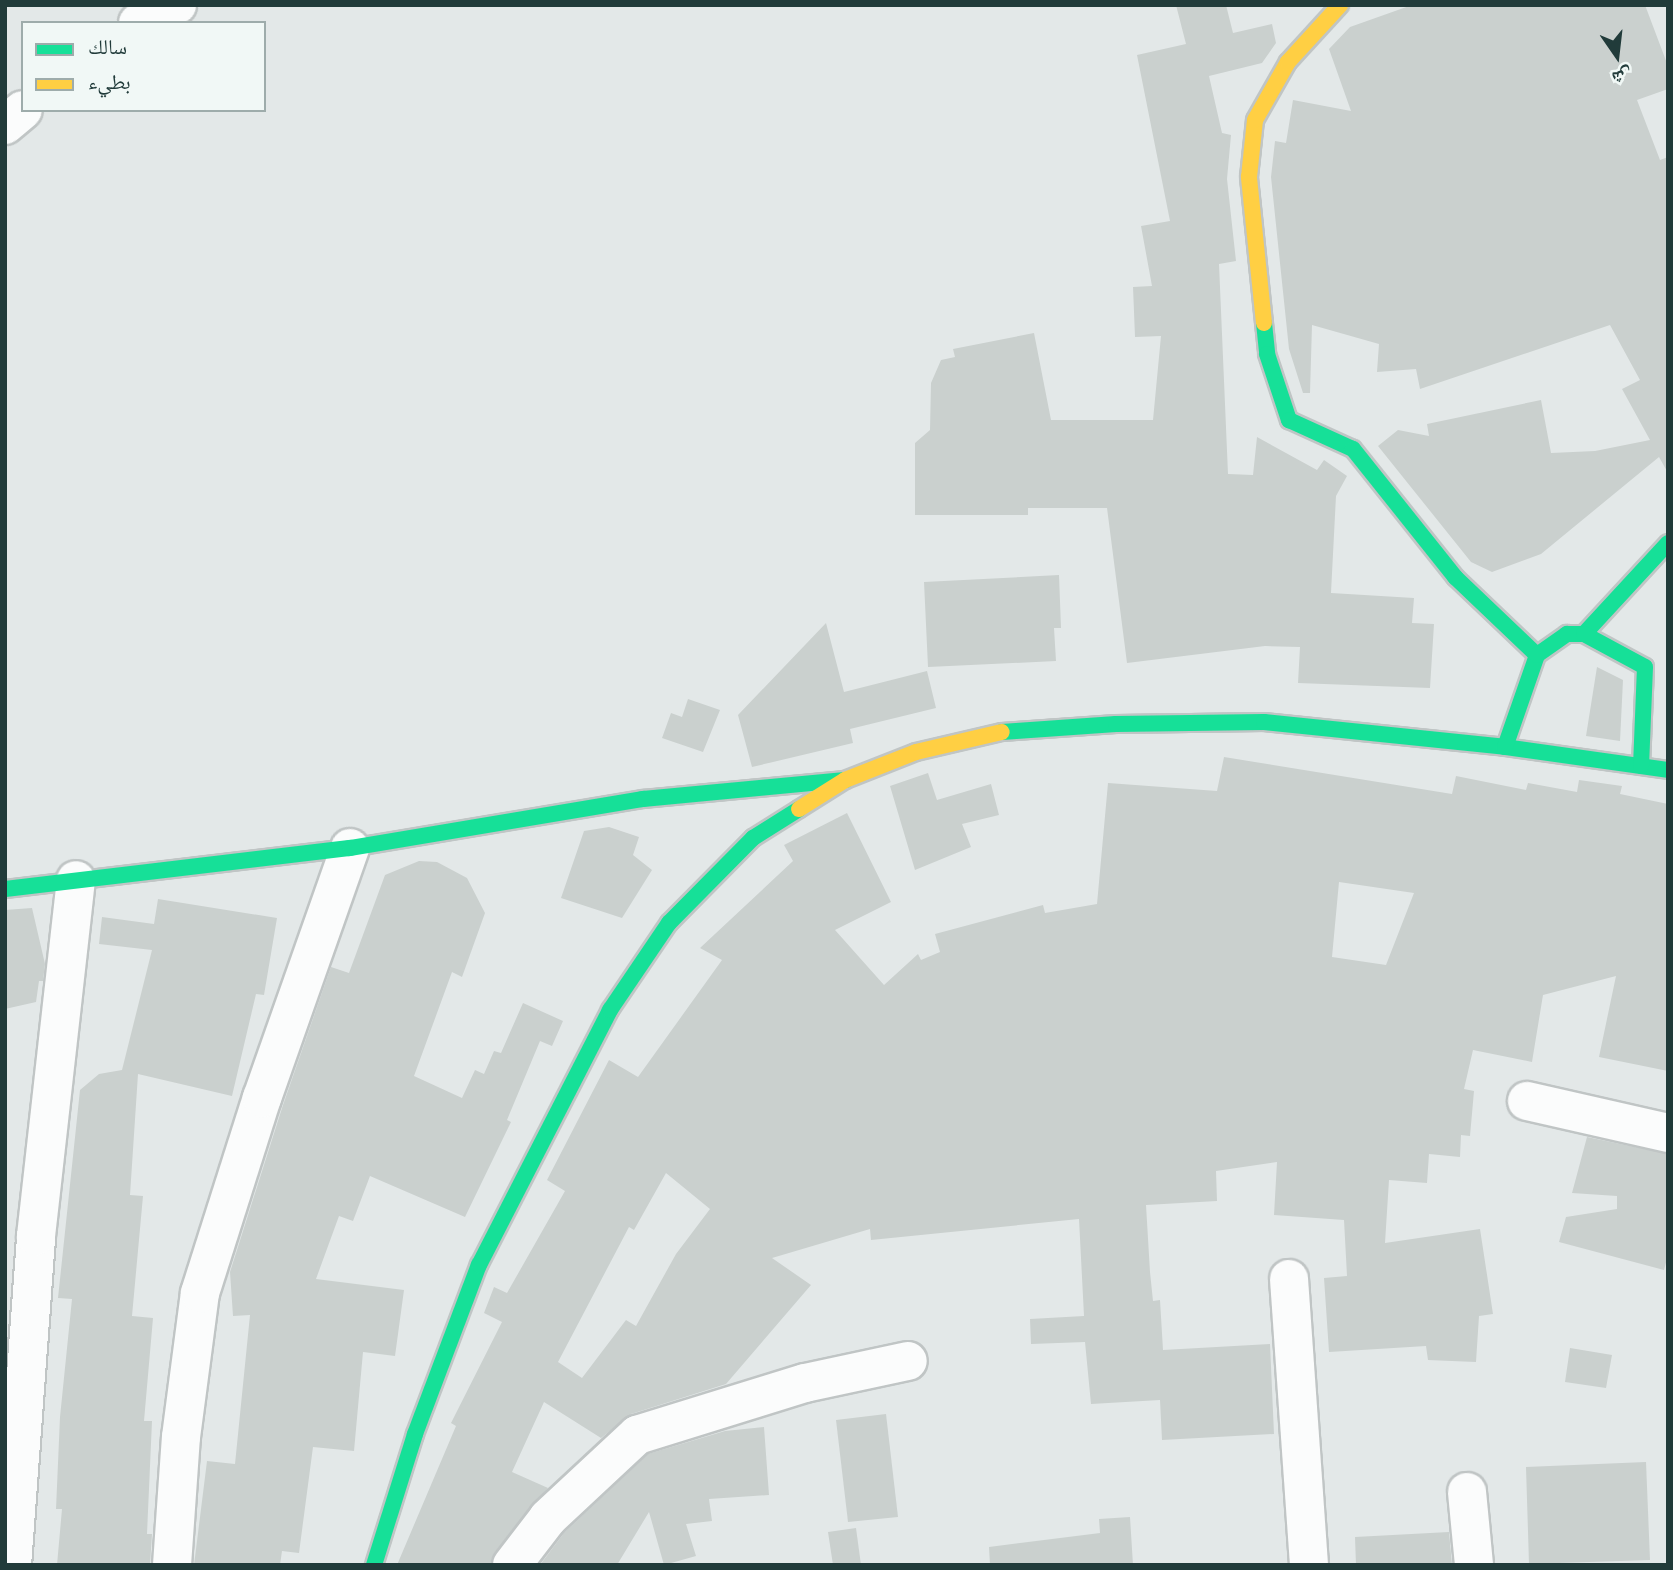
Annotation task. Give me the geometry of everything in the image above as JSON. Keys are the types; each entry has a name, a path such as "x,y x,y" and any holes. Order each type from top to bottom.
{"street":[{"path":"142,21 177,5"},
{"path":"1340,5 1288,62 1255,120 1249,177 1267,354 1289,420 1353,449 1455,577 1537,655"},
{"path":"5,125 21,112"},
{"path":"1584,634 1668,543"},
{"path":"1505,747 1537,655 1567,634 1584,634 1657,668 1641,766"},
{"path":"374,1565 415,1434 479,1265 610,1010 669,923 752,838 845,780 916,752 999,732 1116,724 1264,722 1505,747 1668,770"},
{"path":"5,889 350,848 643,800 845,780"},
{"path":"172,1565 181,1437 201,1293 262,1098 350,848"},
{"path":"12,1565 36,1236 76,880"},
{"path":"1527,1101 1668,1133"},
{"path":"1289,1279 1309,1565"},
{"path":"512,1565 548,1518 637,1435 805,1383 908,1361"},
{"path":"1467,1492 1474,1565"}],"building":[{"path":"1176,5 1226,5 1233,33 1272,24 1276,43 1262,63 1209,76 1222,133 1231,135 1227,179 1236,261 1219,264 1228,474 1253,475 1257,437 1317,470 1324,460 1347,476 1336,496 1331,593 1414,598 1412,623 1434,624 1430,688 1298,683 1300,647 1265,646 1127,663 1107,508 1028,508 1028,515 915,515 915,443 930,430 931,383 941,360 955,357 953,349 1034,333 1051,420 1153,420 1161,336 1135,337 1133,287 1152,286 1141,226 1170,221 1137,55 1186,44"},
{"path":"1412,5 1645,5 1668,66 1668,89 1637,100 1660,160 1668,157 1668,473 1659,457 1541,554 1492,572 1471,562 1378,446 1398,430 1429,436 1427,424 1541,400 1551,453 1595,451 1650,440 1622,389 1640,380 1610,325 1420,389 1416,369 1377,372 1379,344 1312,325 1310,393 1303,393 1289,349 1271,177 1275,141 1286,143 1293,100 1351,111 1329,49 1350,27"},
{"path":"1059,575 1061,628 1054,628 1056,661 928,667 924,582"},
{"path":"826,623 844,692 927,671 936,708 850,729 853,743 752,767 738,715"},
{"path":"1597,667 1623,680 1620,741 1586,736"},
{"path":"688,699 720,710 703,752 662,738 671,713 682,717"},
{"path":"1224,757 1452,794 1456,776 1526,790 1528,783 1577,792 1579,780 1622,786 1620,794 1668,804 1668,1071 1599,1057 1616,976 1543,995 1532,1062 1473,1050 1464,1089 1474,1091 1470,1136 1461,1135 1460,1157 1429,1154 1427,1183 1389,1180 1385,1243 1480,1229 1493,1314 1479,1316 1476,1362 1428,1360 1426,1346 1329,1352 1324,1278 1347,1276 1344,1220 1274,1215 1277,1162 1216,1171 1217,1201 1146,1205 1153,1301 1160,1300 1163,1350 1270,1344 1274,1434 1162,1440 1160,1400 1091,1404 1085,1342 1031,1344 1030,1319 1084,1316 1079,1219 871,1240 870,1229 772,1258 811,1285 726,1384 631,1414 601,1438 544,1402 512,1472 548,1488 495,1552 491,1565 397,1565 456,1426 451,1423 502,1322 484,1313 494,1287 507,1293 565,1191 547,1180 609,1060 638,1077 722,960 700,948 793,861 784,845 847,813 891,902 835,930 884,985 918,954 921,960 940,952 935,934 1043,905 1045,913 1097,904 1108,783 1217,791","holes":["1339,882 1414,893 1386,965 1332,957","666,1173 710,1209 676,1254 636,1326 626,1320 582,1378 558,1362 629,1227 634,1230"]},
{"path":"928,773 937,800 991,784 999,815 962,824 971,847 915,870 890,786"},
{"path":"609,827 639,837 633,855 652,870 622,918 561,898 584,831"},
{"path":"419,861 437,862 467,878 485,913 462,977 452,972 414,1076 462,1098 475,1070 484,1074 494,1051 501,1053 523,1003 563,1021 552,1046 540,1041 507,1120 511,1122 465,1217 370,1176 353,1221 339,1216 316,1279 404,1290 395,1356 363,1352 354,1451 313,1447 299,1553 282,1551 280,1565 194,1565 207,1461 235,1464 250,1315 233,1316 230,1272 283,1105 331,967 349,973 385,875"},
{"path":"158,899 277,918 264,995 256,994 232,1096 138,1074 130,1195 143,1196 132,1316 153,1318 144,1421 152,1421 147,1534 152,1534 150,1565 57,1565 62,1509 56,1509 60,1417 72,1299 58,1298 80,1090 99,1074 122,1070 152,950 99,944 102,917 154,924"},
{"path":"32,908 45,964 43,981 39,981 36,1002 5,1009 5,910"},
{"path":"1587,1137 1668,1154 1668,1255 1664,1270 1559,1242 1566,1217 1617,1209 1617,1196 1572,1193"},
{"path":"1570,1348 1612,1355 1606,1388 1565,1382"},
{"path":"886,1414 898,1517 848,1522 836,1420"},
{"path":"764,1427 769,1495 709,1499 712,1521 686,1524 696,1556 664,1565 649,1512 617,1565 540,1565 564,1533 648,1454 725,1431"},
{"path":"1646,1462 1650,1560 1529,1564 1526,1467"},
{"path":"1130,1517 1133,1565 990,1565 989,1547 1100,1533 1099,1519"},
{"path":"856,1528 861,1565 833,1565 828,1532"},
{"path":"1449,1532 1452,1565 1356,1565 1355,1537"}],"traffic: fast":[{"path":"1264,323 1267,354 1289,420 1353,449 1455,577 1537,655"},
{"path":"1584,634 1668,543"},
{"path":"1505,747 1537,655 1567,634 1584,634 1645,667 1641,766"},
{"path":"1002,732 1116,724 1264,722 1505,747 1668,770"},
{"path":"5,889 350,848 643,799 845,780"},
{"path":"374,1565 415,1434 479,1265 610,1010 669,923 753,838 799,809"}],"traffic: slow":[{"path":"1264,323 1249,177 1255,120 1288,62 1340,5"},
{"path":"799,809 845,780 916,752 1002,732"}]}
